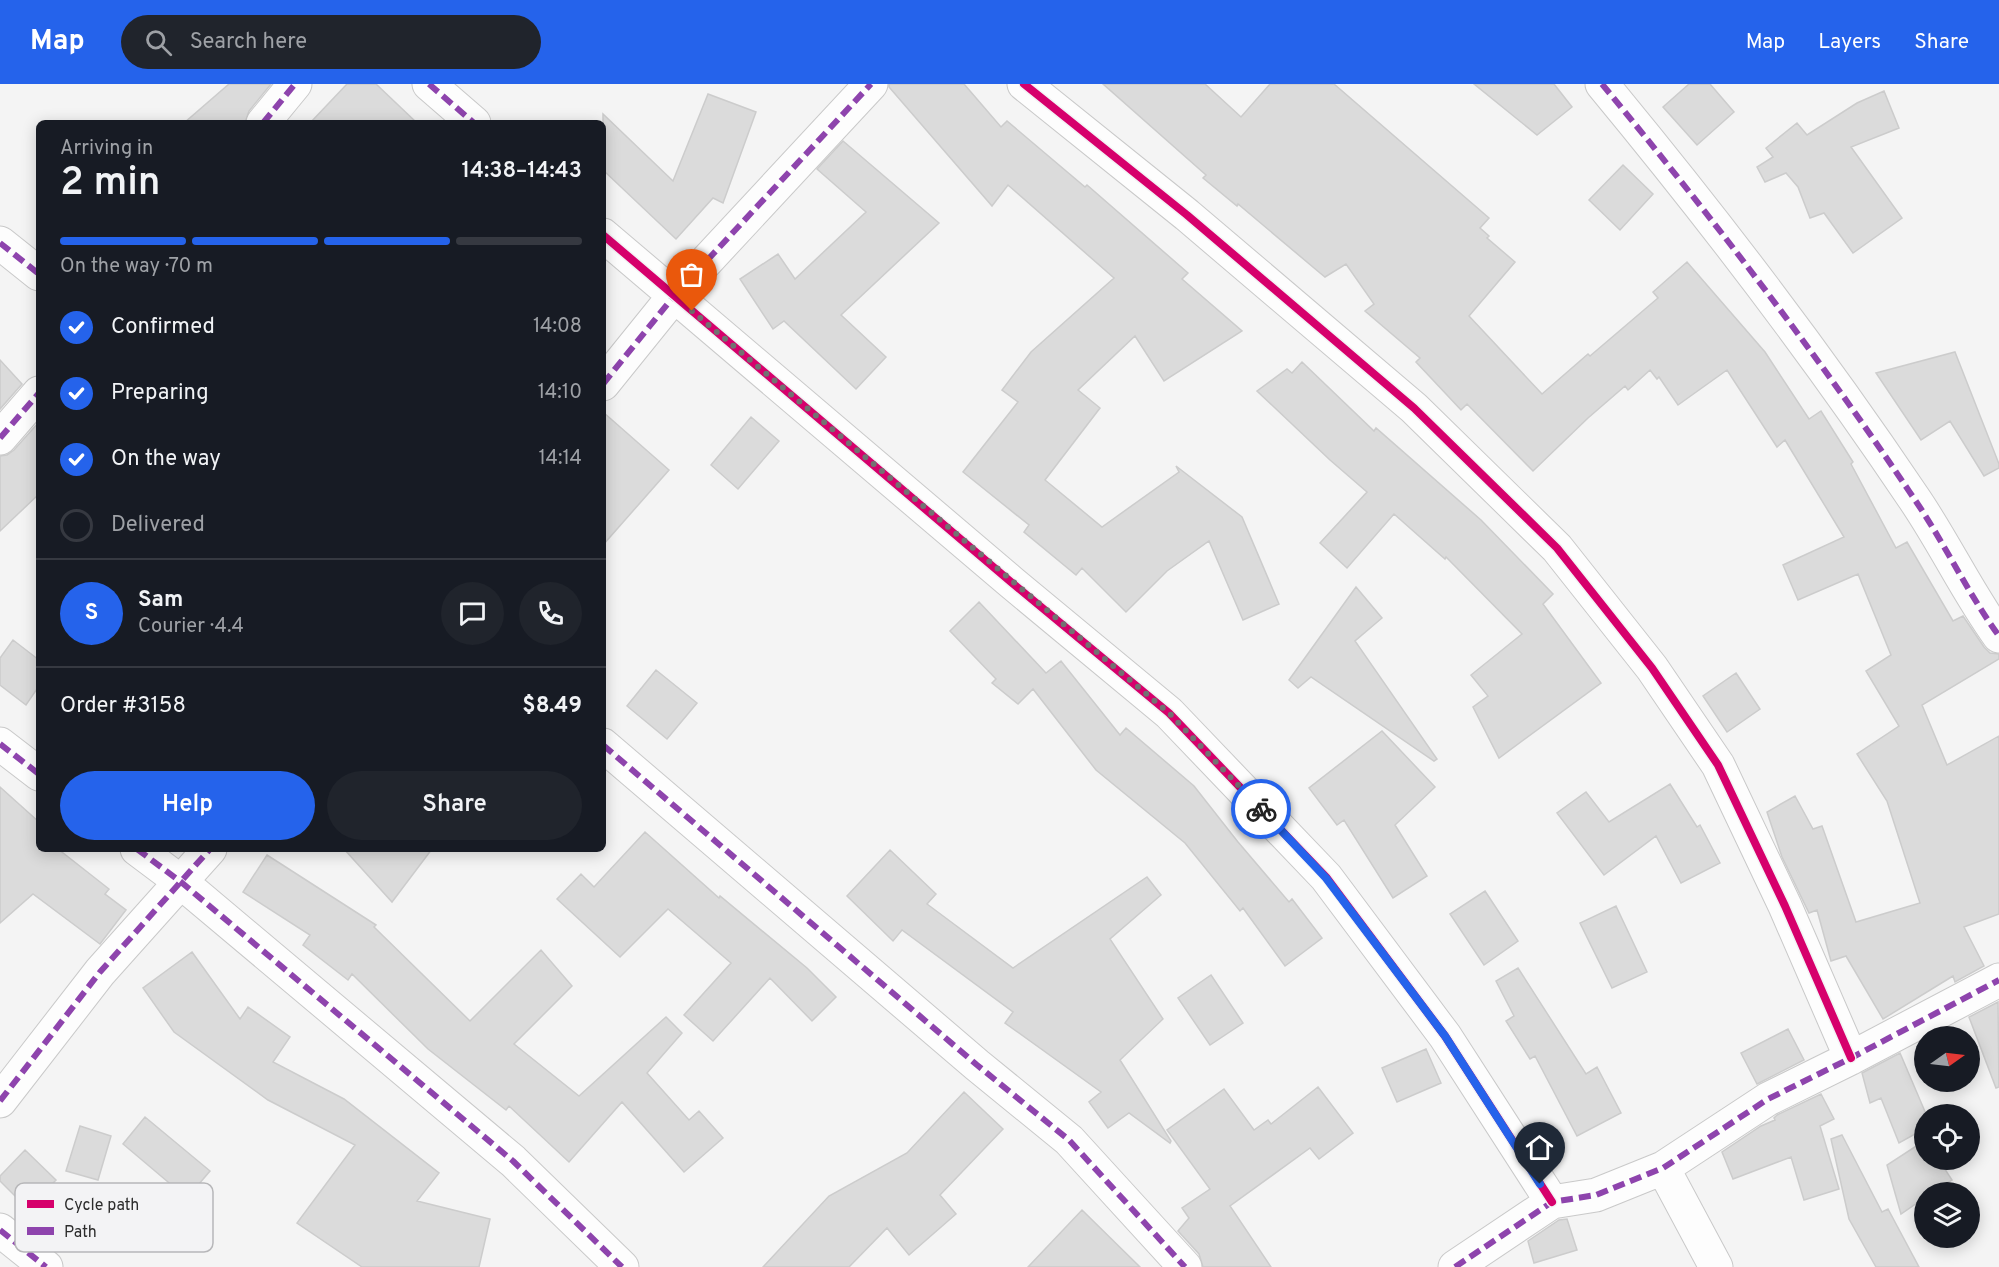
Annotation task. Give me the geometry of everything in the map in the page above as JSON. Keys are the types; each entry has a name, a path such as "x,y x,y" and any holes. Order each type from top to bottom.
{"street":[{"path":"265,120 295,84"},
{"path":"429,84 471,120"},
{"path":"606,380 674,296 871,84"},
{"path":"1024,84 1187,215 1414,408 1557,548 1652,668 1718,765 1785,906 1851,1059"},
{"path":"1602,84 1698,200 1823,367 1915,499 1979,609 1999,636"},
{"path":"606,238 1169,713 1326,878 1445,1036 1552,1202"},
{"path":"0,243 36,272"},
{"path":"0,438 36,396"},
{"path":"0,744 36,772"},
{"path":"606,748 968,1058 1069,1140 1185,1267"},
{"path":"141,852 181,882 513,1161 622,1267"},
{"path":"0,1101 100,972 207,852"},
{"path":"1455,1267 1552,1202 1596,1195 1663,1168 1768,1099 1851,1059 1999,980"},
{"path":"1663,1168 1716,1267"},
{"path":"0,1230 15,1242"},
{"path":"27,1252 45,1267"}],"building":[{"path":"229,84 271,84 249,111 246,120 187,120"},
{"path":"347,84 376,84 414,120 313,120"},
{"path":"889,84 964,84 1001,127 1007,121 1085,187 1087,185 1188,273 1182,279 1242,331 1164,381 1135,336 1078,390 1100,408 1045,480 1102,527 1179,472 1176,466 1242,517 1279,604 1243,620 1209,541 1167,571 1126,612 1082,568 1076,575 1024,532 1029,525 963,472 1018,402 1002,390 1031,352 1114,278 1008,185 992,206 889,87"},
{"path":"1103,84 1205,84 1241,117 1270,84 1334,84 1489,218 1480,228 1489,236 1487,238 1515,262 1469,316 1542,394 1658,298 1653,292 1687,262 1765,352 1809,419 1821,411 1853,462 1851,464 1896,548 1907,542 1953,621 1963,616 1984,647 1990,653 1999,654 1999,659 1922,705 1947,765 1999,736 1999,914 1964,927 1984,966 1955,982 1953,976 1883,1019 1846,956 1831,961 1817,910 1809,913 1782,857 1767,812 1795,796 1813,829 1822,826 1856,922 1920,903 1887,801 1857,754 1899,726 1866,671 1891,655 1858,574 1798,600 1783,565 1844,537 1785,440 1777,447 1727,370 1678,405 1659,377 1657,379 1650,370 1628,390 1625,386 1533,471 1467,404 1461,410 1416,362 1420,358 1365,311 1374,304 1346,264 1325,277 1238,204 1237,206 1203,178 1206,175"},
{"path":"1474,84 1554,84 1572,107 1537,135"},
{"path":"1689,84 1710,84 1734,112 1697,145 1663,107"},
{"path":"1884,91 1899,128 1851,147 1902,218 1853,253 1824,213 1810,218 1798,187 1786,173 1765,182 1757,167 1773,157 1766,148 1797,123 1807,135 1857,103"},
{"path":"708,94 756,112 723,203 713,198 676,239 606,173 606,120 603,120 603,114 673,181"},
{"path":"843,141 939,223 841,315 886,357 856,389 784,321 773,329 740,279 778,254 795,279 866,212 817,169"},
{"path":"1623,165 1653,194 1620,230 1589,200"},
{"path":"1955,352 1999,464 1999,468 1984,476 1950,421 1921,440 1876,373"},
{"path":"0,360 22,384 0,409"},
{"path":"1302,362 1374,431 1376,428 1481,520 1553,594 1543,604 1601,683 1499,758 1473,707 1488,696 1471,675 1522,634 1446,557 1445,559 1394,514 1347,568 1320,543 1367,492 1257,391 1287,369 1292,373"},
{"path":"606,415 669,470 606,542"},
{"path":"751,417 779,441 738,489 711,465"},
{"path":"36,425 36,497 0,531 0,456 7,455"},
{"path":"1356,587 1382,618 1355,641 1437,759 1434,761 1311,677 1298,688 1289,680"},
{"path":"979,602 1046,673 1061,661 1120,735 1126,728 1194,786 1238,842 1289,902 1292,899 1322,938 1285,966 1243,908 1240,911 1185,843 1096,770 1033,689 1018,704 992,683 996,679 950,631"},
{"path":"13,640 36,658 36,690 26,705 0,685 0,658"},
{"path":"656,670 697,703 667,739 627,706"},
{"path":"1736,673 1760,709 1727,732 1703,696"},
{"path":"1382,731 1435,787 1395,825 1427,876 1393,898 1344,820 1337,825 1309,788"},
{"path":"1670,784 1697,827 1700,825 1720,863 1681,883 1656,836 1604,875 1557,813 1586,792 1609,822"},
{"path":"0,787 36,819 36,852 62,852 109,889 105,894 126,910 100,944 33,894 0,923"},
{"path":"645,832 719,898 720,896 807,968 836,997 812,1021 770,978 713,1041 684,1015 731,963 668,909 620,957 557,899 581,874 594,887"},
{"path":"890,850 936,894 927,904 1013,968 1147,877 1161,895 1110,939 1163,1019 1120,1060 1171,1141 1170,1143 1129,1113 1108,1128 1089,1102 1101,1092 1005,1023 1013,1012 902,930 893,941 847,896"},
{"path":"347,852 430,852 392,902"},
{"path":"267,855 376,925 374,927 470,1021 541,950 572,986 514,1044 579,1096 666,1017 682,1033 647,1073 689,1120 699,1111 723,1138 684,1172 622,1102 569,1162 509,1106 506,1110 428,1049 352,974 348,980 303,945 310,935 243,892"},
{"path":"1485,891 1518,941 1484,965 1450,914"},
{"path":"1616,906 1647,972 1612,988 1580,923"},
{"path":"192,952 240,1019 248,1007 290,1037 273,1062 344,1099 439,1173 417,1201 490,1219 479,1267 362,1267 297,1223 355,1145 268,1100 174,1032 143,988"},
{"path":"1518,968 1586,1074 1597,1067 1621,1113 1577,1136 1535,1056 1530,1059 1506,1021 1514,1016 1496,981"},
{"path":"1211,975 1243,1023 1210,1045 1178,998"},
{"path":"1998,1002 1999,1087 1996,1088 1980,1046 1980,1026 1972,1026 1969,1017"},
{"path":"1788,1029 1804,1060 1757,1084 1741,1053"},
{"path":"1426,1049 1441,1083 1397,1102 1382,1068"},
{"path":"1900,1053 1914,1086 1914,1092 1917,1092 1922,1104 1914,1104 1914,1135 1899,1143 1881,1098 1870,1103 1862,1073"},
{"path":"1318,1087 1353,1133 1319,1159 1310,1148 1230,1206 1271,1267 1203,1267 1199,1254 1178,1231 1189,1218 1182,1208 1210,1189 1167,1130 1224,1089 1254,1130 1268,1120 1271,1124"},
{"path":"964,1092 1003,1129 940,1195 956,1214 909,1255 887,1228 849,1267 763,1267 829,1196 907,1153"},
{"path":"1821,1094 1834,1119 1820,1126 1839,1189 1804,1200 1791,1157 1733,1179 1722,1152 1761,1126 1775,1120 1777,1115"},
{"path":"145,1117 210,1171 200,1183 169,1183 123,1144"},
{"path":"80,1126 111,1136 98,1180 66,1171"},
{"path":"1842,1135 1882,1212 1888,1209 1919,1267 1876,1267 1849,1219 1831,1139"},
{"path":"1914,1147 1914,1170 1946,1170 1952,1180 1949,1182 1914,1182 1914,1205 1901,1214 1887,1165"},
{"path":"25,1150 56,1180 53,1183 15,1183 15,1196 0,1181 0,1176"},
{"path":"1082,1210 1140,1267 1028,1267"},
{"path":"1567,1219 1577,1250 1534,1263 1528,1241 1559,1220"}],"marked path":[{"path":"265,120 295,84"},
{"path":"429,84 471,120"},
{"path":"606,380 674,296 871,84"},
{"path":"1602,84 1723,235 1839,391 1924,514 1999,636"},
{"path":"0,243 36,272"},
{"path":"0,438 36,396"},
{"path":"0,744 36,772"},
{"path":"606,748 977,1065 1069,1140 1185,1267"},
{"path":"141,852 181,882 513,1161 622,1267"},
{"path":"0,1101 100,972 207,852"},
{"path":"1455,1267 1552,1202 1596,1195 1663,1168 1768,1099 1999,980"},
{"path":"0,1230 15,1242"},
{"path":"27,1252 46,1267"}],"cycle path":[{"path":"1024,84 1187,215 1414,408 1557,548 1652,668 1718,765 1785,906 1851,1058"},
{"path":"606,238 1011,582 1169,713 1326,877 1445,1036 1552,1202"}],"way so far":[{"path":"692,311 1169,713 1261,809"}],"route":[{"path":"1261,809 1326,878 1445,1036 1540,1184"}]}
